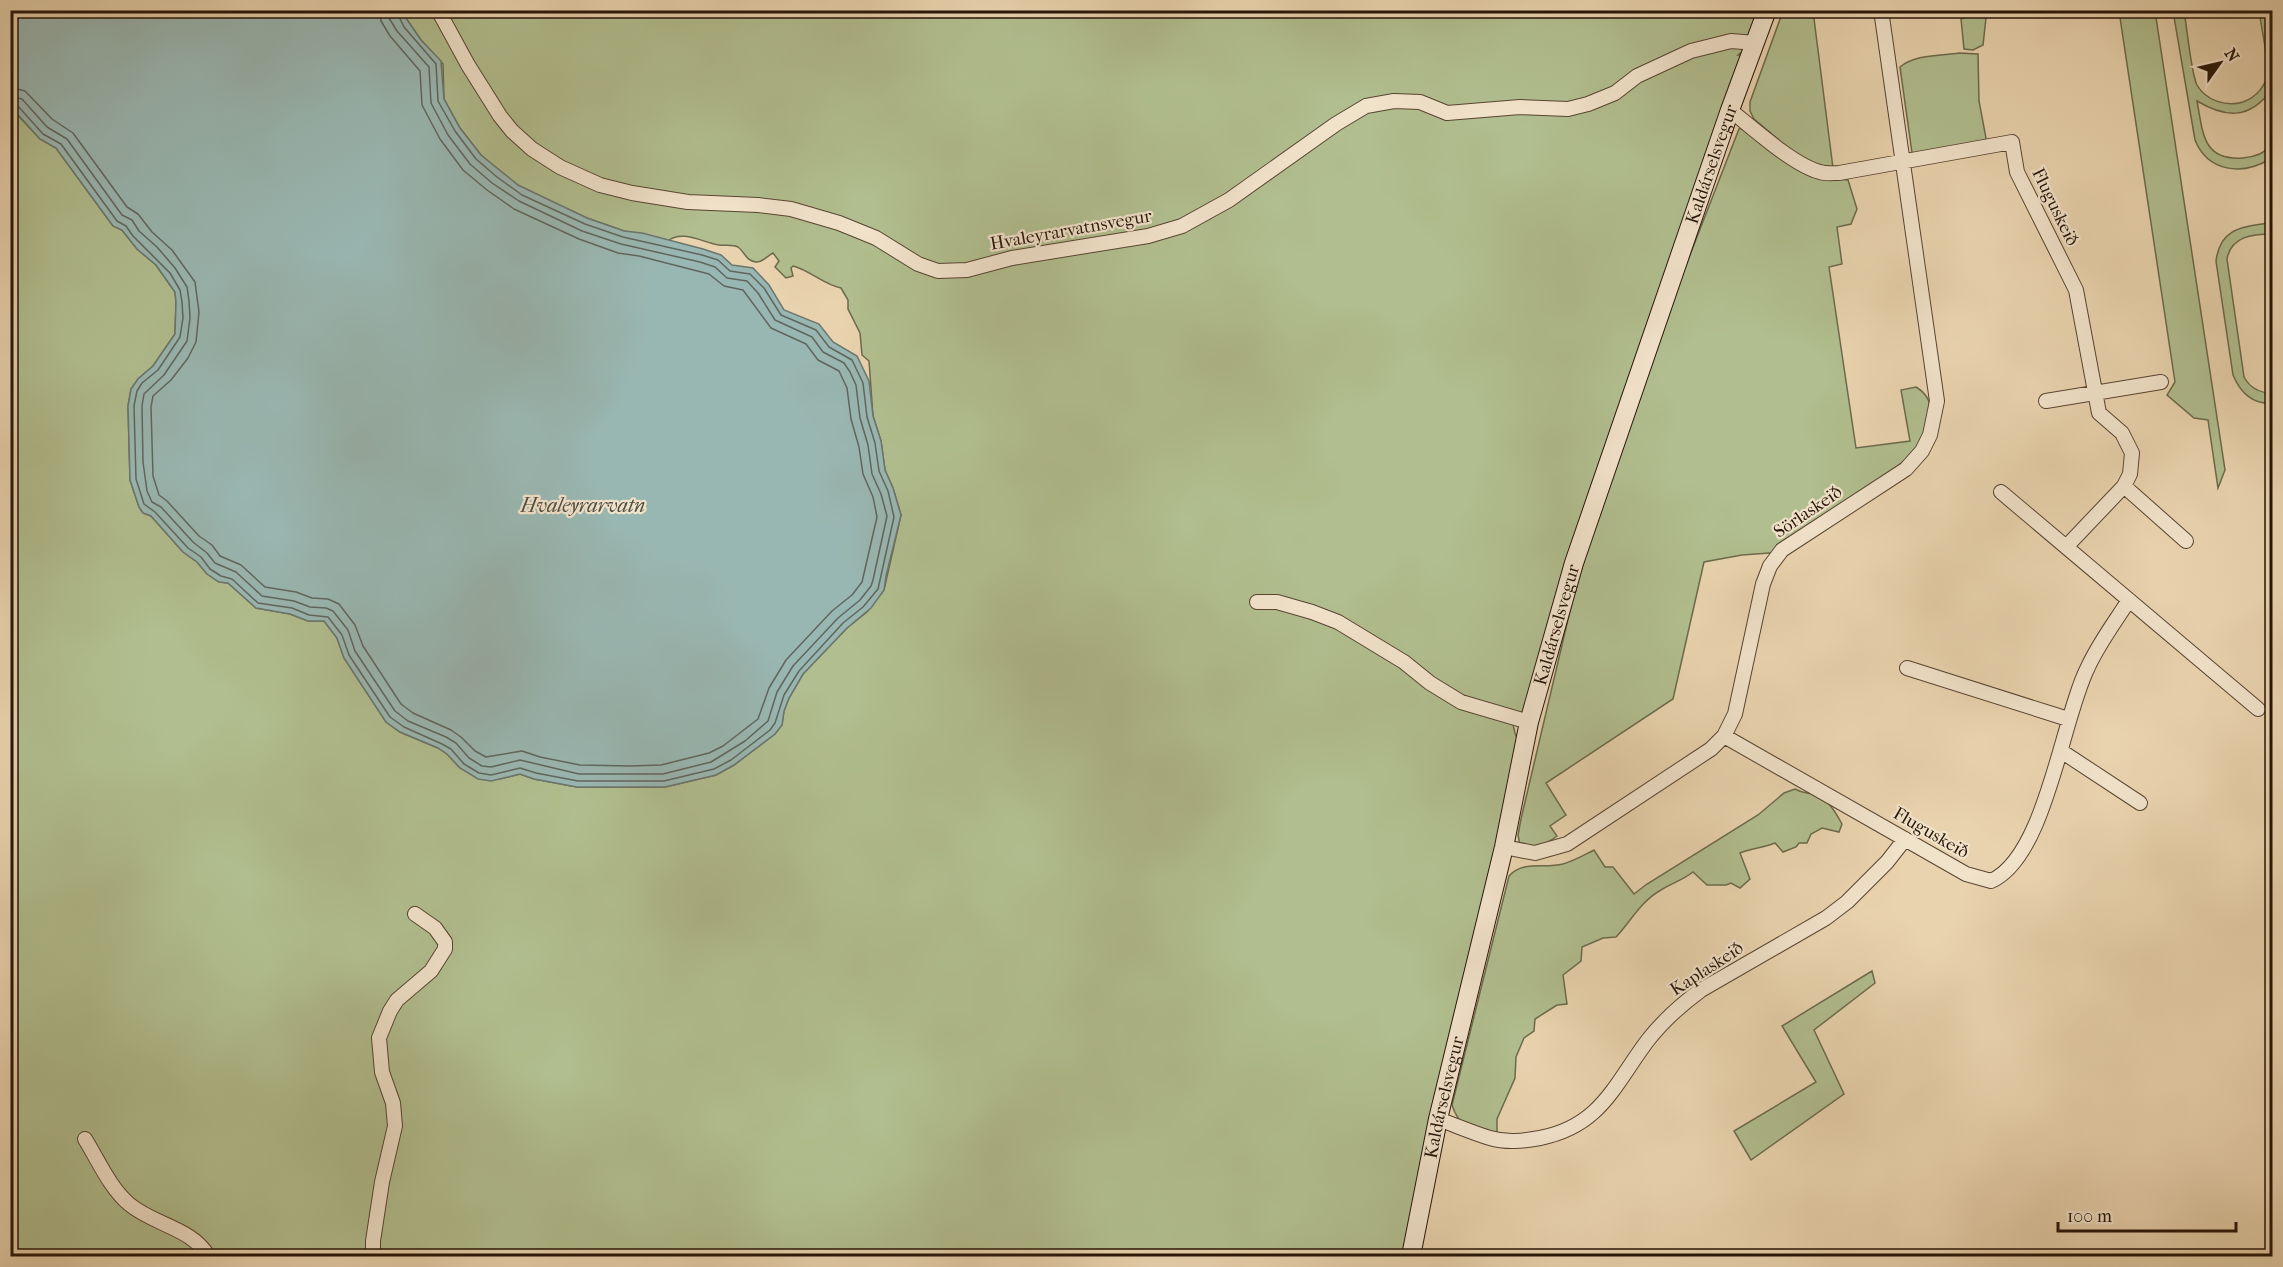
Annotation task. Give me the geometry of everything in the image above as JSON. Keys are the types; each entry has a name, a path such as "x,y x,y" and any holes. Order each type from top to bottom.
{"street":[{"name":"Hvaleyrarvatnsvegur","path":"438,10 468,65 506,123 532,149 560,166 600,185 632,193 688,202 791,209 839,223 876,238 918,264 938,271 967,270 1012,258 1148,236 1182,226 1229,200 1336,124 1366,106 1394,101 1420,102 1448,112 1520,107 1568,110 1615,93 1637,76 1691,51 1731,41 1756,43"},
{"name":"Kaldárselsvegur","path":"1411,1257 1438,1119 1504,847 1529,722 1589,518 1730,110 1767,10"},
{"name":"Sörlaskeið","path":"1504,847 1535,853 1567,844 1704,755 1724,736 1735,714 1763,584 1776,558 1782,550 1798,539 1906,469 1922,451 1930,435 1937,401 1881,10"},
{"path":"1730,110 1791,156 1821,172 1839,173 1904,162"},
{"name":"Fluguskeið","path":"1904,162 2012,142 2017,172 2076,290 2099,413 2122,433 2130,446 2132,467 2124,486 2066,547"},
{"path":"2046,401 2161,382"},
{"path":"2124,486 2186,540"},
{"path":"2001,492 2258,709"},
{"name":"Fluguskeið","path":"1724,736 1966,874 1991,881 2004,874 2014,864 2030,834 2048,791 2061,752 2068,719 2087,667 2129,600"},
{"path":"1257,602 1276,602 1338,622 1404,662 1430,683 1461,702 1529,722"},
{"path":"1907,668 2068,719"},
{"path":"2061,752 2140,803"},
{"name":"Kaplaskeið","path":"1438,1119 1491,1139 1520,1142 1564,1132 1583,1122 1601,1107 1649,1039 1683,1003 1701,990 1826,918 1847,902 1887,862 1905,839"},
{"path":"373,1257 373,1241 381,1192 395,1126 393,1103 382,1072 380,1038 390,1011 397,1000 431,971 445,949 445,942 438,931 415,914"},
{"path":"86,1139 116,1191 127,1203 157,1222 189,1235 208,1257"}],"green space":[{"path":"401,11 1770,11 1760,36 1738,55 1744,55 1526,715 1510,712 1522,751 1406,1256 11,1256 10,107 40,139 56,148 113,226 122,230 137,249 156,265 175,292 175,334 153,366 138,379 131,389 128,406 130,480 143,513 151,516 183,552 197,562 207,574 219,582 228,583 256,608 290,614 308,621 324,621 337,638 344,658 386,722 400,732 438,748 460,768 500,779 520,774 577,787 665,787 716,775 734,765 775,734 782,725 789,698 803,674 847,628 867,612 884,590 901,515 885,470 881,441 873,416 869,361 862,355 860,333 841,288 793,266 791,268 793,276 786,278 775,267 779,261 773,253 756,262 750,260 736,246 719,245 686,236 668,241 624,231 587,218 525,190 481,155 460,128 444,99 443,64 421,40"},
{"path":"1783,11 1813,11 1833,168 1801,157 1754,119 1750,111 1750,102"},
{"path":"2119,11 2155,11 2225,470 2218,488 2208,420 2194,418 2167,395 2175,382"},
{"path":"2173,11 2184,11 2197,85 2211,99 2230,104 2243,102 2253,97 2266,81 2269,71 2259,11 2269,11 2272,36 2272,97 2271,90 2254,107 2236,113 2226,113 2197,101 2203,133 2212,149 2219,155 2229,158 2251,157 2266,151 2272,145 2270,159 2248,168 2227,168 2217,165 2201,151 2195,140"},
{"path":"1974,14 1986,18 1983,45 1973,50 1964,49 1961,19"},
{"path":"1978,54 1979,101 1986,138 1981,147 1918,156 1912,153 1900,67 1928,56"},
{"path":"1748,127 1824,178 1848,180 1857,209 1851,224 1837,227 1842,264 1829,267 1856,448 1910,441 1901,390 1916,387 1924,394 1929,402 1929,419 1912,455 1784,552 1742,555 1704,562 1673,699 1546,783 1566,815 1550,826 1557,836 1553,839 1535,846 1520,845 1518,835 1521,819 1574,594 1612,471 1681,278 1739,129"},
{"path":"2272,224 2272,234 2250,236 2238,241 2229,251 2227,259 2244,377 2255,389 2272,393 2272,403 2265,403 2253,400 2243,392 2233,375 2216,261 2218,250 2227,236 2241,228"},
{"path":"1795,789 1819,796 1827,802 1842,824 1839,832 1822,828 1811,834 1807,843 1799,843 1796,847 1783,852 1775,843 1740,853 1750,879 1740,888 1731,883 1707,885 1693,872 1648,900 1616,937 1603,938 1582,947 1581,961 1563,975 1567,1004 1557,1005 1535,1019 1534,1031 1524,1038 1516,1057 1515,1078 1497,1119 1497,1136 1469,1128 1459,1120 1452,1105 1509,876 1527,866 1563,864 1594,850 1605,867 1613,867 1634,894 1758,815 1784,793"},
{"path":"1872,971 1875,983 1814,1030 1844,1094 1751,1160 1734,1131 1816,1082 1782,1026"}],"water":[{"name":"Hvaleyrarvatn","path":"10,11 401,11 421,40 441,61 444,99 460,128 481,155 518,185 587,218 624,231 642,233 703,249 721,255 732,265 753,268 769,285 784,310 819,324 833,342 857,356 869,381 873,416 881,441 885,470 901,515 884,590 871,608 847,628 803,674 789,698 782,725 775,734 734,765 716,775 665,787 577,787 520,774 491,781 478,779 460,768 438,748 400,732 386,722 344,658 337,638 324,621 308,621 290,614 256,608 228,583 219,582 207,574 197,562 183,552 151,516 143,513 130,480 128,406 131,389 138,379 153,366 175,334 175,292 156,265 137,249 122,230 113,226 56,148 40,139 11,107"}]}
